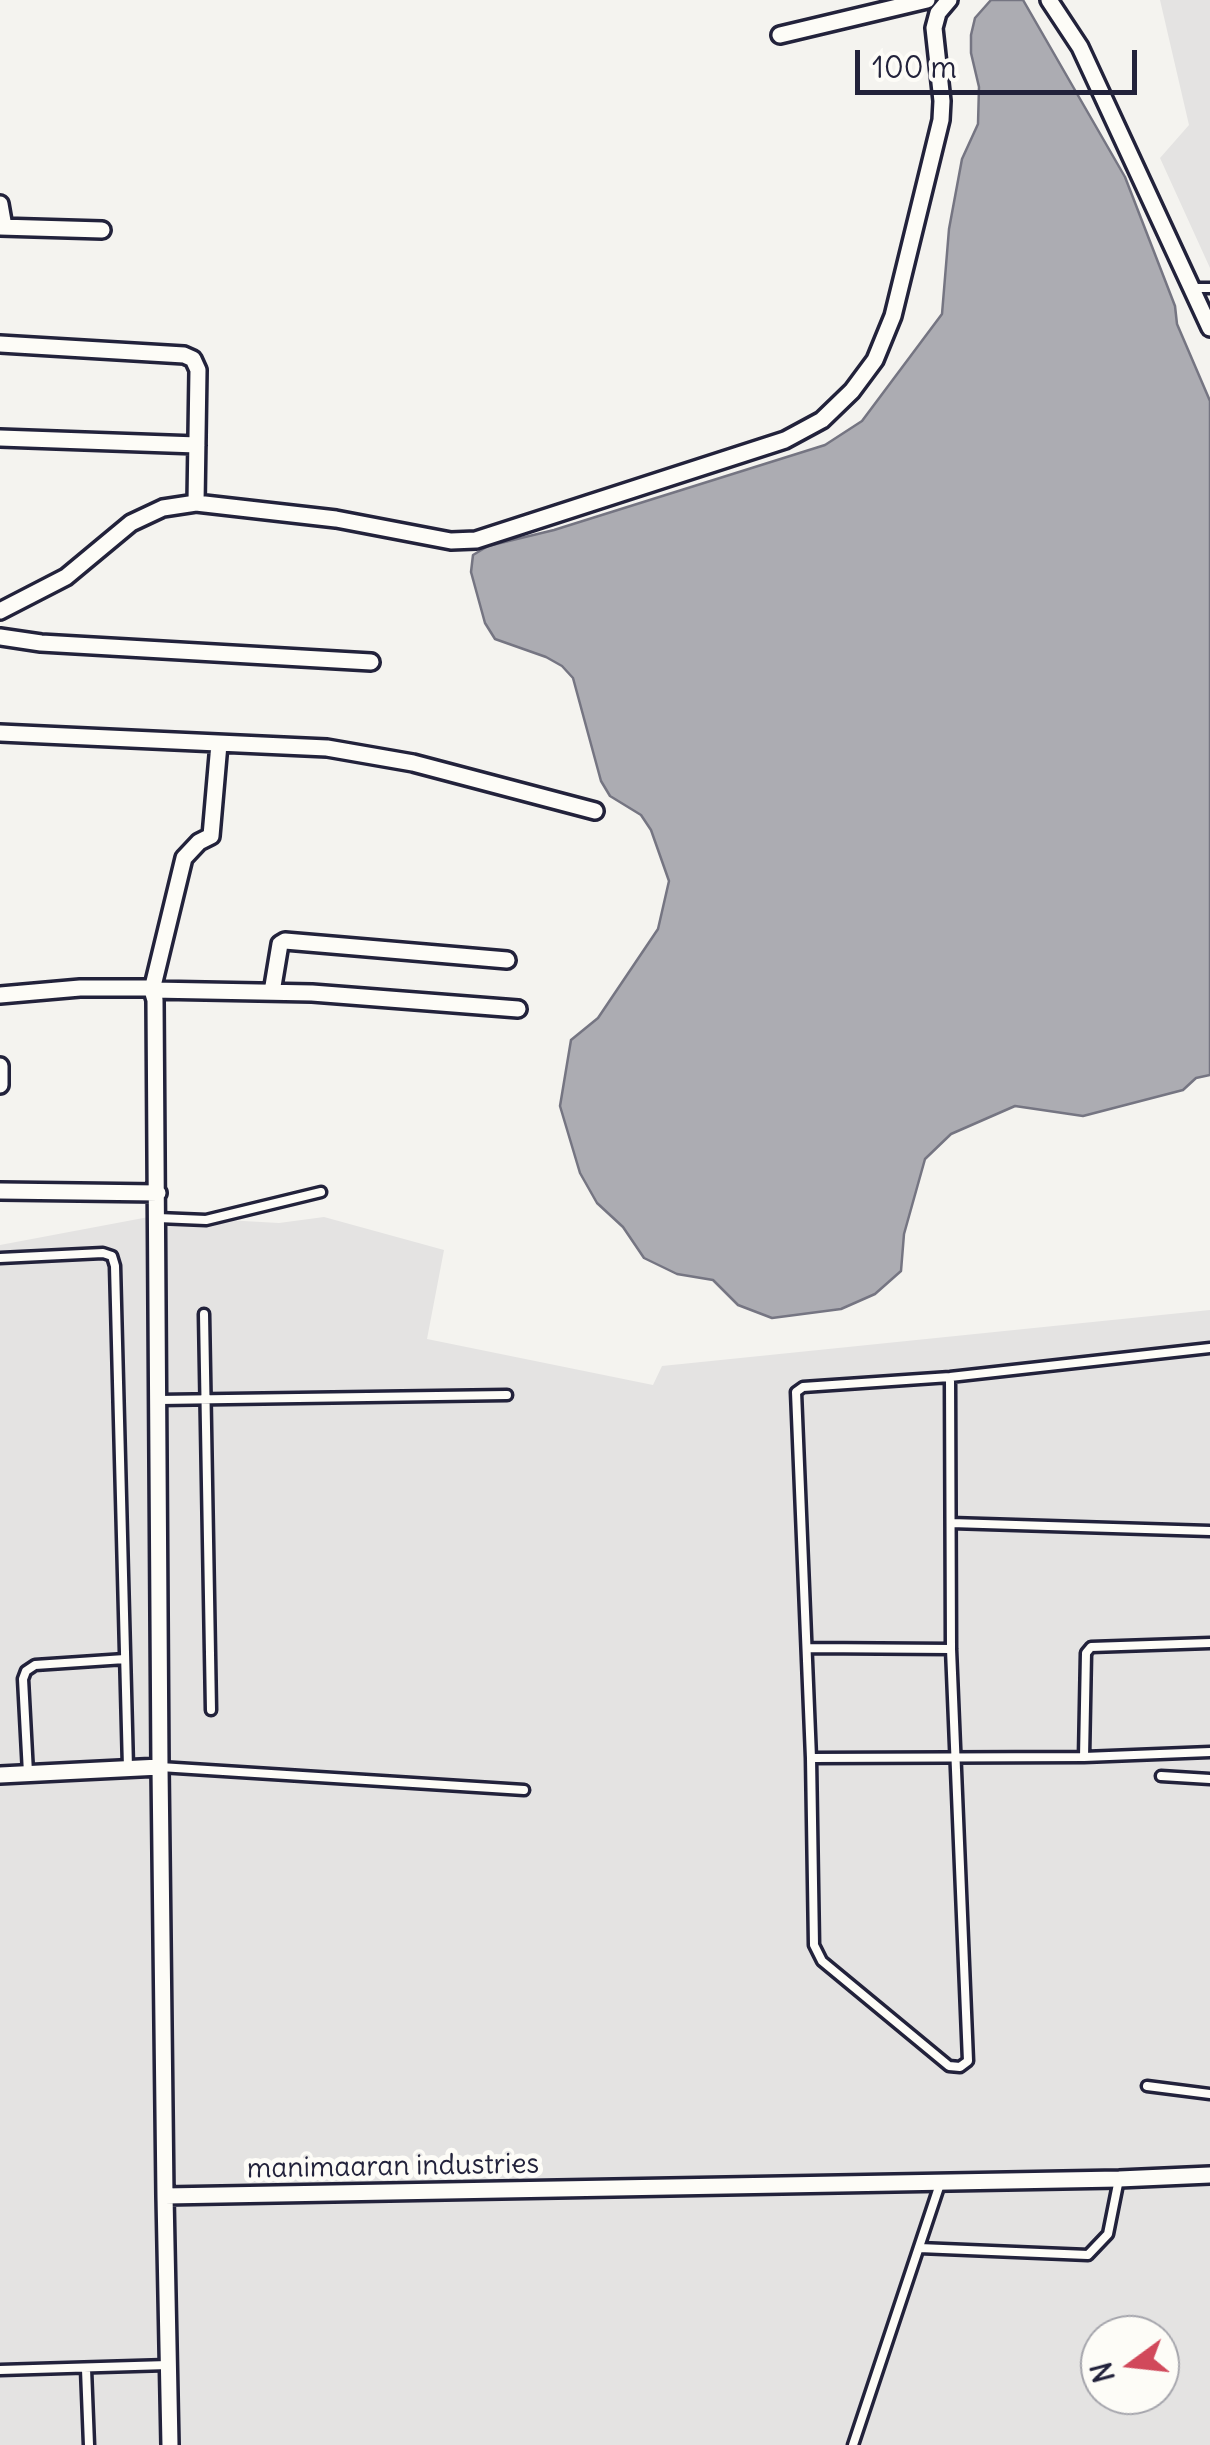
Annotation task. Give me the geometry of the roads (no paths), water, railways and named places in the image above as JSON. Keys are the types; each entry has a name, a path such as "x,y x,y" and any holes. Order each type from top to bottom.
{"street":[{"path":"780,34 927,0"},
{"path":"0,611 66,577 131,523 163,508 196,503 336,520 451,541 476,540 785,440 822,420 852,391 874,360 893,316 941,120 934,28 938,14 949,0"},
{"path":"1050,0 1080,47 1210,328"},
{"path":"0,204 2,227 102,230"},
{"path":"0,344 192,359 198,370 196,503"},
{"path":"0,438 197,445"},
{"path":"0,637 41,643 371,662"},
{"path":"0,733 327,748 413,763 595,811"},
{"path":"170,2445 160,1766 158,1192 152,990 184,858 199,842 212,836 219,744"},
{"path":"272,992 280,944 294,940 506,960"},
{"path":"0,995 80,988 272,992 518,1008"},
{"path":"0,1066 0,1084"},
{"path":"0,1192 158,1192"},
{"path":"0,1774 160,1766"},
{"name":"manimaaran industries","path":"165,2196 1120,2179 1210,2174"}],"lane":[{"path":"1192,288 1210,288"},
{"path":"158,1218 206,1220 320,1192"},
{"path":"0,1258 104,1253 112,1256 115,1266 128,1768"},
{"path":"204,1314 211,1710"},
{"path":"950,1377 951,1650 968,2060 960,2066 950,2066 817,1954 814,1945 812,1758 796,1392 803,1388 950,1377 1210,1348"},
{"path":"159,1400 507,1395"},
{"path":"952,1524 1210,1532"},
{"path":"1084,1757 1086,1653 1090,1647 1210,1643"},
{"path":"808,1648 951,1650"},
{"path":"28,1773 23,1679 26,1671 35,1665 125,1658"},
{"path":"812,1758 1084,1757 1210,1752"},
{"path":"160,1766 524,1790"},
{"path":"1161,1776 1210,1779"},
{"path":"1147,2086 1210,2094"},
{"path":"919,2248 1088,2255 1108,2234 1120,2179"},
{"path":"852,2445 941,2182"},
{"path":"0,2370 168,2365"},
{"path":"86,2368 89,2445"}]}
